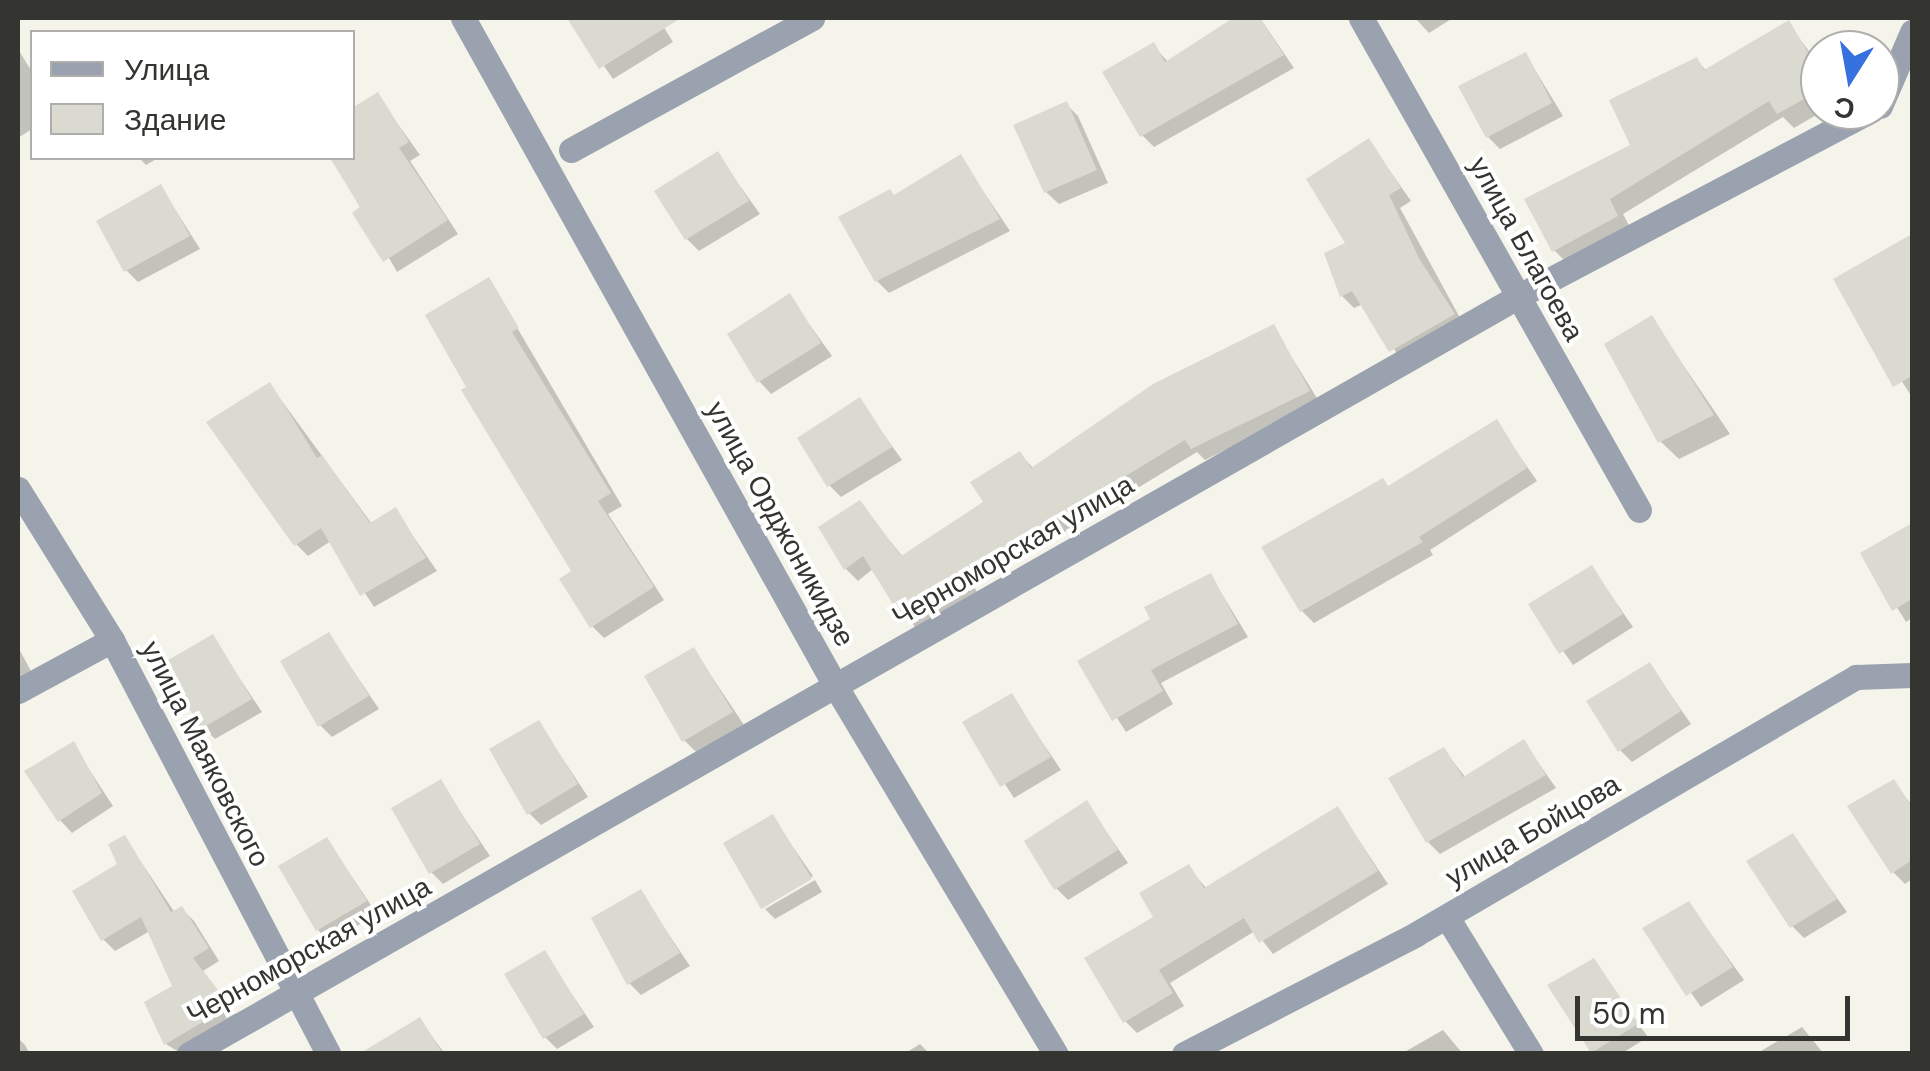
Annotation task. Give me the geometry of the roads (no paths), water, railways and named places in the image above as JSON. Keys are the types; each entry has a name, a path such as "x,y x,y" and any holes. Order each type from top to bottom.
{"street":[{"name":"улица Орджоникидзе","path":"463,18 836,687 1056,1054"},
{"path":"571,150 812,18"},
{"name":"улица Благоева","path":"1361,18 1639,510"},
{"path":"1900,60 1912,32"},
{"name":"Черноморская улица","path":"189,1054 1519,296 1834,130"},
{"name":"улица Маяковского","path":"18,490 112,640 328,1054"},
{"path":"18,691 112,640"},
{"name":"улица Бойцова","path":"1184,1054 1447,917 1856,676 1911,678"},
{"path":"1447,917 1531,1054"}]}
